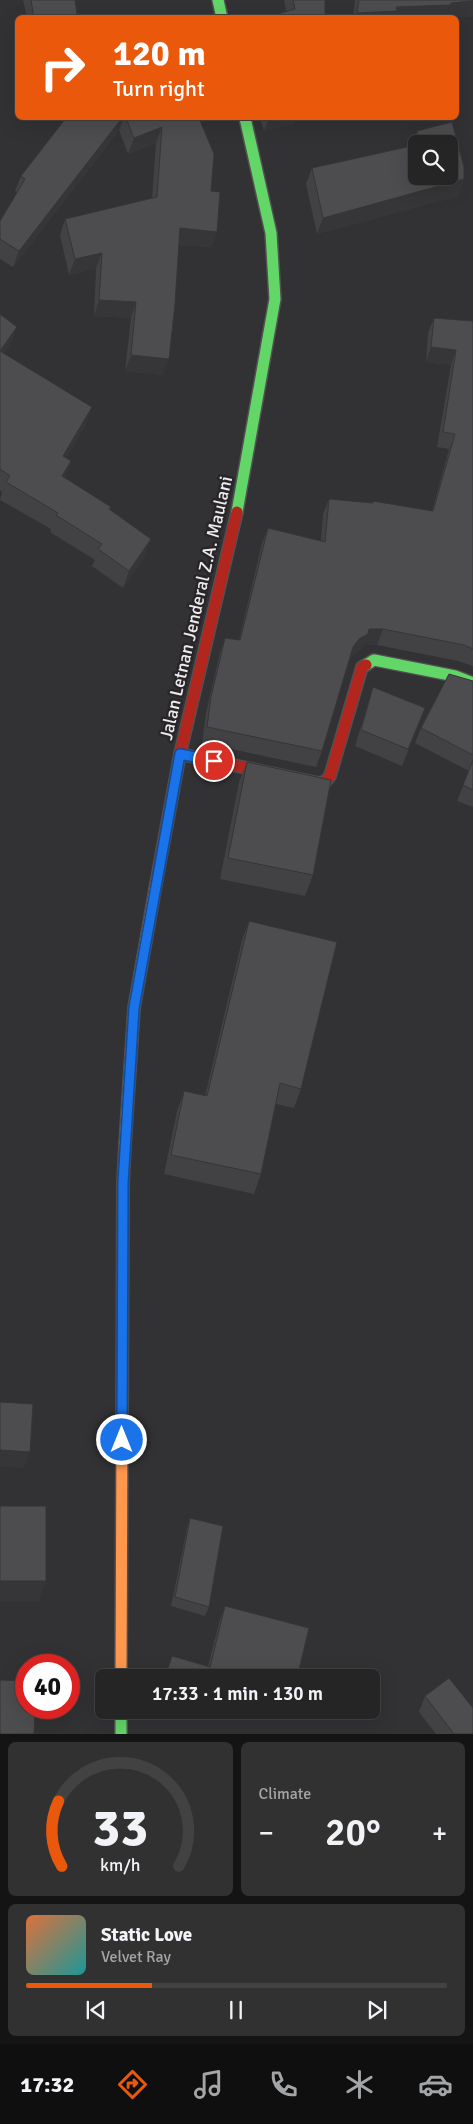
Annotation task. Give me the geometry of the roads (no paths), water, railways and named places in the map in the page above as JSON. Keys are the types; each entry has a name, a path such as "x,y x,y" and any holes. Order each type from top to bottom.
{"street":[{"path":"218,0 221,15"},
{"name":"Jalan Letnan Jenderal Z.A. Maulani","path":"121,1669 123,1183 133,1018 180,754 243,485 275,299 271,234 245,120"},
{"path":"180,754 318,783 325,782 330,776 362,667 374,660 455,676 473,683"},
{"path":"121,1719 121,1734"}]}
